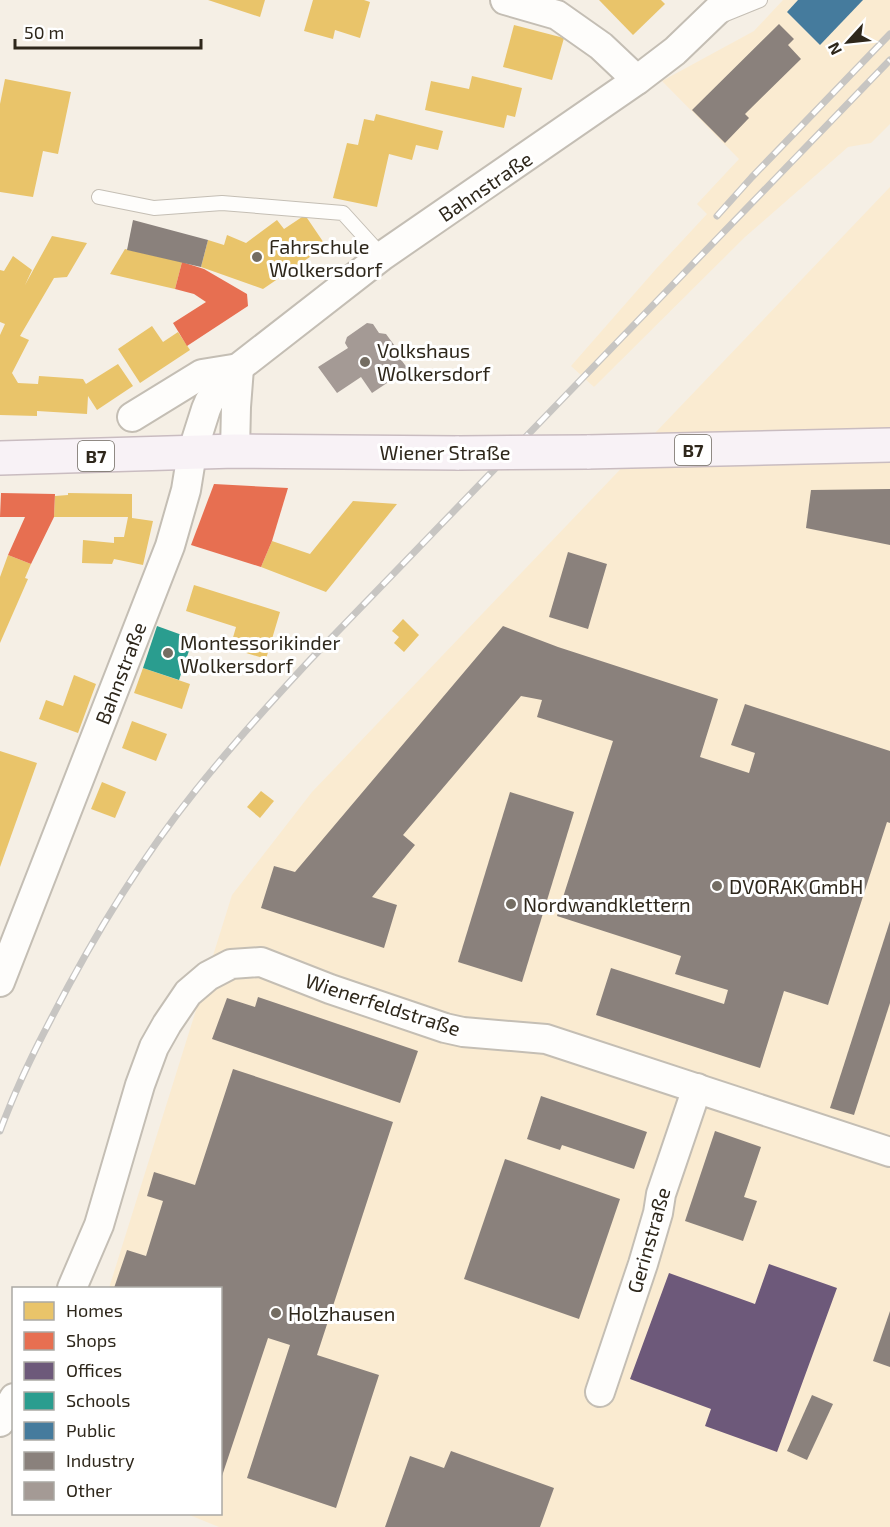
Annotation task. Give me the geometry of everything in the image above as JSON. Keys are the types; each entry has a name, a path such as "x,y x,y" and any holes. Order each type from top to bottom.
{"main road":[{"name":"Wiener Straße","path":"0,458 235,451 587,452 890,445"}],"street":[{"path":"505,0 557,15 601,46 637,80"},
{"name":"Bahnstraße","path":"0,982 170,546 186,490 192,453 209,402 224,380 382,256 637,80 675,51 728,0"},
{"path":"235,451 239,368"},
{"name":"Bahnstraße","path":"132,417 202,374 239,368"},
{"name":"Wienerfeldstraße","path":"72,1287 99,1225 140,1085 154,1047 188,993 208,976 231,964 261,962 330,989 445,1028 463,1032 546,1039 890,1152"},
{"name":"Gerinstraße","path":"600,1392 643,1264 658,1214 661,1194 697,1088"},
{"path":"0,1422 12,1401"}],"lane":[{"path":"704,23 760,0"},
{"path":"99,198 154,208 222,203 343,213 382,256"}],"shaded area":[{"path":"783,0 890,0 890,124 871,143 848,147 745,237 594,387 571,366 707,214 697,204 739,159 662,81 754,31"},
{"path":"890,187 890,1527 219,1527 189,1515 222,1515 222,1287 109,1287 232,895 312,792"}],"building: Homes":[{"path":"208,0 265,0 260,17"},
{"path":"313,0 370,2 360,38 335,30 333,39 304,31"},
{"path":"599,0 661,0 665,4 633,35"},
{"path":"514,25 564,38 552,80 503,67"},
{"path":"472,76 522,88 515,117 507,115 504,128 425,110 431,81 469,89"},
{"path":"5,79 71,92 58,154 43,151 33,197 0,192 0,104"},
{"path":"376,114 443,131 438,150 416,145 412,160 389,154 377,207 333,198 347,143 358,145 364,119 374,121"},
{"name":"Fahrschule Wolkersdorf","path":"305,215 326,246 263,289 201,267 208,240 224,245 227,235 246,243 277,220 284,229"},
{"path":"52,236 87,243 67,277 54,278 20,336 29,340 12,373 18,383 38,384 39,376 83,379 86,384 118,364 133,386 97,410 88,396 87,414 37,411 37,416 0,415 0,335 5,324 0,322 0,270 4,271 13,256 32,270 25,285"},
{"path":"125,249 182,262 175,289 110,274"},
{"path":"152,326 163,342 178,332 190,350 140,383 118,349"},
{"path":"68,493 132,494 132,518 153,521 143,565 114,559 112,564 82,563 83,540 114,543 114,537 124,537 128,517 54,517 55,496 68,495"},
{"path":"353,501 397,504 326,592 261,567 272,541 310,554"},
{"path":"8,555 31,564 25,578 28,579 0,643 0,577"},
{"path":"194,585 280,612 266,659 230,648 236,627 186,611"},
{"path":"403,619 419,635 404,652 394,643 399,637 392,631"},
{"path":"143,668 190,684 182,709 134,693"},
{"path":"74,675 96,684 78,733 39,719 46,700 63,706"},
{"path":"132,721 167,734 156,761 122,748"},
{"path":"0,751 37,763 0,867"},
{"path":"102,782 126,792 115,818 91,809"},
{"path":"261,791 274,801 260,818 247,807"}],"building: Shops":[{"path":"182,262 204,269 247,294 248,306 187,346 173,323 206,302 194,294 175,289"},
{"path":"214,484 288,488 272,541 261,567 191,545"},
{"path":"1,493 55,494 54,517 31,564 8,555 25,517 0,517"}],"building: Offices":[{"path":"769,1264 837,1288 777,1452 705,1426 711,1409 630,1379 669,1273 755,1304"}],"building: Schools":[{"name":"Montessorikinder Wolkersdorf","path":"157,626 193,639 179,680 143,668"}],"building: Public":[{"path":"798,0 863,0 820,45 787,12"}],"building: Industry":[{"path":"779,24 794,39 788,45 801,59 745,114 749,118 725,143 692,110"},
{"path":"133,220 208,240 201,267 127,250"},
{"path":"890,489 890,545 806,528 811,490"},
{"path":"568,552 607,564 588,629 549,617"},
{"name":"DVORAK GmbH","path":"503,626 558,647 718,699 700,757 749,773 755,753 731,745 745,704 890,751 890,823 887,822 828,1005 784,991 760,1068 596,1015 611,968 724,1004 728,990 675,974 681,956 557,916 613,741 537,717 542,700 521,696 403,835 415,845 372,897 397,905 384,948 261,908 274,866 295,872"},
{"name":"Nordwandklettern","path":"510,792 574,812 522,982 458,962"},
{"name":"DVORAK GmbH","path":"890,921 890,1003 854,1115 830,1108"},
{"path":"258,997 418,1051 400,1103 212,1039 227,998 255,1007"},
{"name":"Holzhausen","path":"233,1069 393,1122 317,1355 379,1375 336,1508 247,1478 290,1345 268,1338 222,1476 222,1287 114,1287 127,1250 146,1256 163,1201 147,1196 154,1172 195,1185"},
{"path":"541,1096 647,1132 634,1169 562,1145 560,1150 527,1139"},
{"path":"715,1131 761,1147 744,1197 757,1201 743,1241 685,1221"},
{"path":"505,1159 620,1199 579,1319 464,1279"},
{"path":"890,1311 890,1367 873,1361"},
{"path":"812,1395 833,1404 807,1460 787,1451"},
{"path":"451,1451 554,1488 540,1527 385,1527 410,1456 444,1468"}],"building: Other":[{"name":"Volkshaus Wolkersdorf","path":"367,323 373,324 379,333 386,334 408,369 372,393 361,377 337,393 318,367 348,348 345,343 347,337"}],"railway":[{"path":"717,216 890,34"},
{"path":"0,1131 37,1046 100,930 155,844 210,773 310,660 890,60"}],"place":[{"name":"Fahrschule Wolkersdorf","path":"257,257"},
{"name":"Volkshaus Wolkersdorf","path":"365,362"},
{"name":"Montessorikinder Wolkersdorf","path":"168,653"},
{"name":"DVORAK GmbH","path":"717,886"},
{"name":"Nordwandklettern","path":"511,904"},
{"name":"Holzhausen","path":"276,1313"}]}
